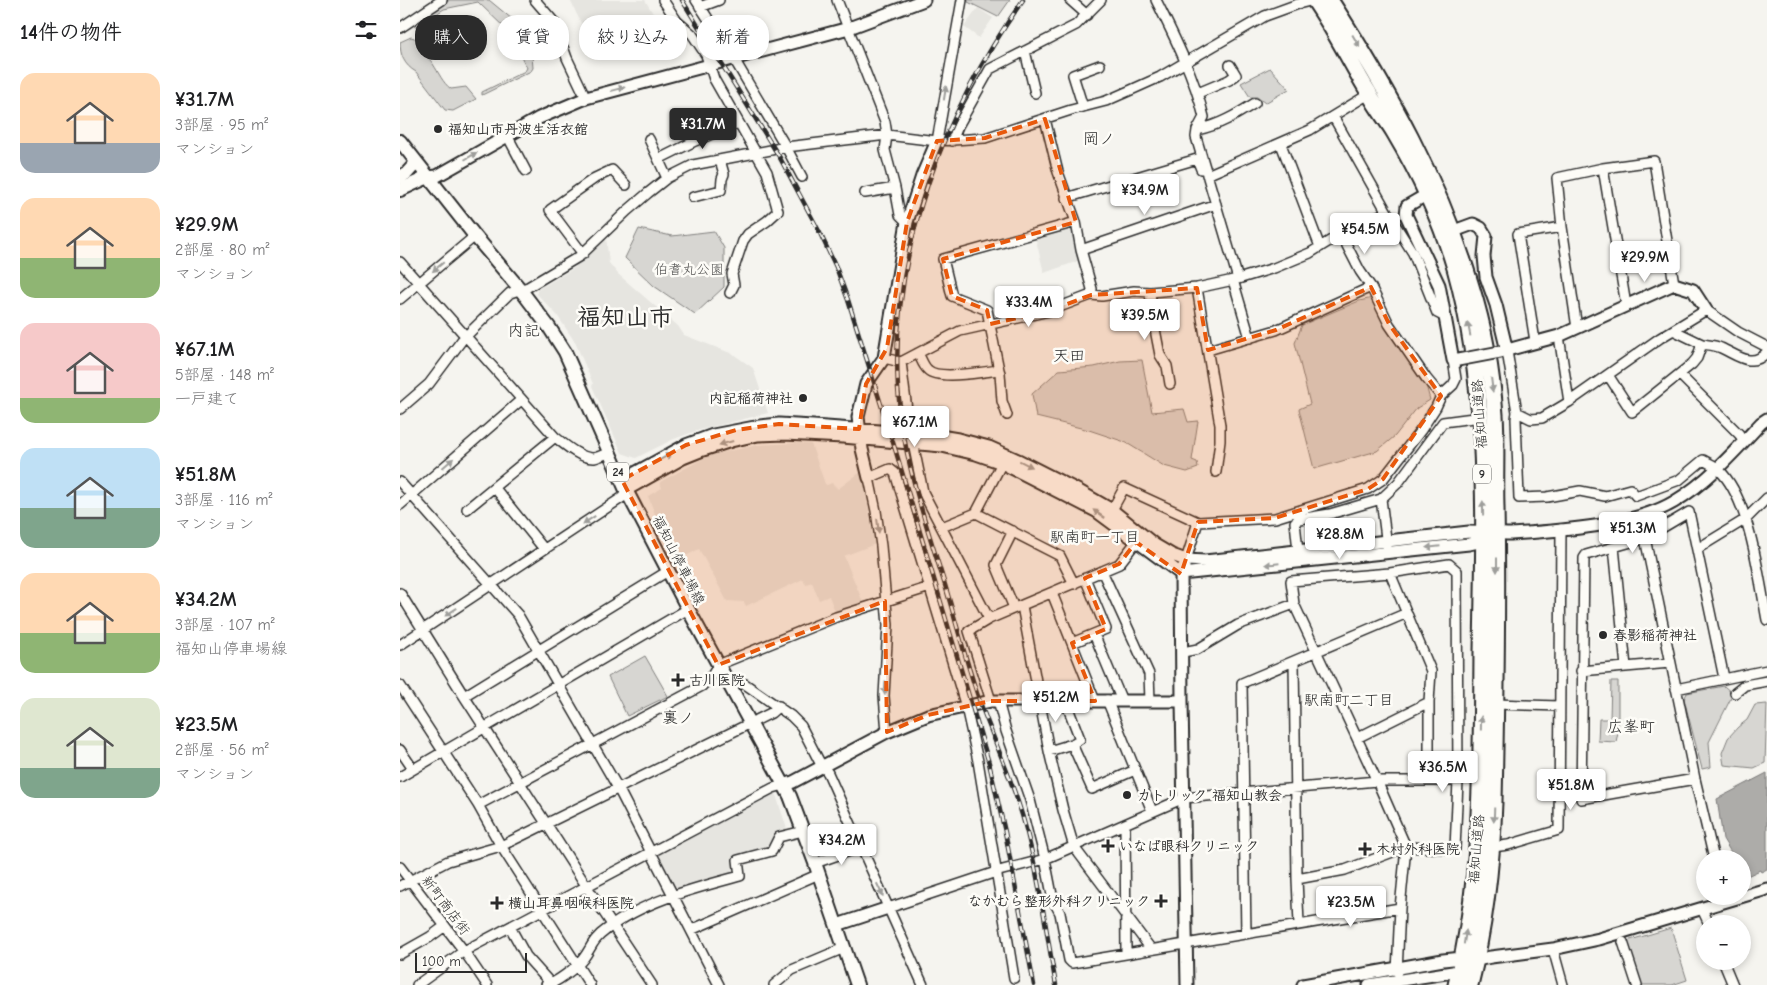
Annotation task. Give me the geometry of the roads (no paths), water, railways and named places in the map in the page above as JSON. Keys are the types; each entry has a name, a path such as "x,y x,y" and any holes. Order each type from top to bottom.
{"highway":[{"name":"福知山道路","path":"1314,0 1331,25 1369,94 1394,134 1438,220 1454,267 1465,309 1478,386 1488,535 1496,704 1493,846 1463,968"},
{"name":"福知山道路","path":"1330,0 1384,89 1422,160 1454,231 1472,288 1485,342 1492,384 1495,415 1488,535 1479,803 1473,886 1463,968 1470,985"}],"main road":[{"name":"福知山停車場線","path":"400,141 475,236 520,289 549,327 565,352 624,485 688,609 790,796 857,985"},
{"path":"400,177 408,173 416,163"},
{"path":"400,184 412,179 428,177"},
{"path":"400,190 428,177"}],"street":[{"path":"400,28 442,0"},
{"path":"535,0 554,22 567,58 586,98"},
{"path":"663,0 677,21 692,34 706,55 714,79 767,172 778,211 748,234 743,241 732,274 734,285 730,293"},
{"path":"706,15 698,3 719,0"},
{"path":"837,0 885,122 887,135 885,150 900,215 907,222"},
{"path":"769,50 849,28 924,0"},
{"path":"887,732 884,696 888,625 880,537 859,434 858,417 866,384 884,358 907,222 922,176 937,141 962,0"},
{"path":"1070,0 1087,15"},
{"path":"952,141 958,126 990,68 1076,25 1101,0"},
{"path":"1156,0 1186,62 1198,93 1204,117 1197,130 1196,137 1216,204 1250,338"},
{"path":"400,409 429,384 466,336 510,293 531,286 583,254 627,211 668,178 701,162 757,154 786,147 887,135 937,141 985,138 1106,101 1186,62 1264,16 1314,0"},
{"path":"1025,51 1036,93"},
{"path":"428,177 437,176 507,135 566,105 730,60"},
{"path":"735,60 802,177"},
{"path":"1083,107 1073,75 1100,65"},
{"path":"1198,93 1229,80 1236,75 1230,65"},
{"path":"1066,198 1197,159 1203,174 1208,175 1310,130 1369,94"},
{"path":"1197,130 1228,120 1255,103"},
{"path":"1333,116 1387,212 1413,253 1437,313 1445,317"},
{"path":"1045,119 1066,198 1076,222 1081,250 1092,289 1091,295"},
{"path":"658,159 695,141 738,124"},
{"path":"507,135 526,171"},
{"path":"649,139 668,178"},
{"path":"1280,144 1320,247"},
{"path":"693,197 721,190 724,174 720,160"},
{"path":"1577,328 1562,227 1557,178 1603,168 1654,161 1674,284"},
{"path":"1603,168 1626,305"},
{"path":"583,254 550,210 595,178 612,170 626,185"},
{"path":"865,193 895,188"},
{"path":"1112,510 1124,488 1198,522 1275,518 1368,489 1383,479 1421,430 1441,396 1453,385 1456,379 1455,360 1439,285 1406,215 1407,206 1426,195"},
{"path":"1081,250 1216,204"},
{"path":"884,358 901,362 960,331 1049,311 1091,295 1102,296 1118,292 1150,292 1197,288 1274,268 1310,253 1341,234 1387,212"},
{"path":"1007,414 1002,401 1000,373 987,310 952,296 943,259 1076,222"},
{"path":"1454,231 1473,224 1481,228 1486,236 1484,256 1486,277 1496,305 1503,351 1517,412 1520,498 1547,497 1580,491 1605,496 1630,489 1636,496 1679,480 1702,460 1717,468 1725,476 1738,497 1746,519 1767,620"},
{"path":"1535,342 1518,234 1562,227"},
{"path":"1341,234 1360,271 1371,286 1389,324 1426,378 1441,396"},
{"path":"400,299 475,236"},
{"path":"400,262 554,437 588,458 594,458 610,452"},
{"path":"1455,360 1503,351 1559,336 1674,284 1693,290 1706,310 1738,332 1767,347"},
{"path":"1208,350 1276,330 1371,286"},
{"path":"1197,288 1220,426 1216,472"},
{"path":"1150,292 1160,355 1167,366 1170,384"},
{"path":"1517,412 1531,419 1542,418 1570,402 1673,330 1706,310"},
{"path":"1673,330 1702,344 1720,347 1734,355 1752,361 1762,358 1767,352"},
{"path":"1559,336 1570,402"},
{"path":"1608,375 1632,412 1680,376 1697,358 1702,344"},
{"path":"918,353 927,370 935,375 999,370"},
{"path":"901,362 912,439 923,492 989,619"},
{"path":"1680,376 1744,441"},
{"path":"400,505 521,400"},
{"path":"1298,551 1295,522 1330,514 1381,498 1398,483 1443,422 1481,417"},
{"path":"1004,459 1096,511 1181,574 1488,535 1561,529 1641,516 1673,502 1689,491 1717,468 1767,419"},
{"path":"400,645 620,499 624,485 703,450 758,435 859,434 912,439 1004,459 1079,491 1112,510 1155,545 1172,555 1186,560 1205,562 1298,551 1387,547"},
{"path":"467,510 554,437"},
{"path":"942,527 976,513 1004,459"},
{"path":"869,478 890,469 895,473 966,707 978,761 1014,978"},
{"path":"400,482 518,615 618,788 719,985"},
{"path":"494,487 544,549"},
{"path":"1381,498 1387,547"},
{"path":"1697,549 1746,519 1767,498"},
{"path":"1694,779 1581,799 1584,558 1586,555 1645,538 1689,512 1724,678"},
{"path":"976,513 1060,556 1074,584"},
{"path":"1187,985 1181,574 1198,522"},
{"path":"1493,846 1508,845 1558,830 1561,529"},
{"path":"1013,531 996,565 1018,607 1049,751 1074,847 1151,949"},
{"path":"1645,538 1694,779 1712,850"},
{"path":"1136,542 1119,564 989,619 969,631 1030,800 1053,900 1060,913 1069,960 1072,963 1400,908"},
{"path":"1614,547 1626,667"},
{"path":"1296,879 1345,870 1406,847 1456,849 1458,781 1457,571 1449,564 1390,573 1291,581 1294,604 1406,847 1396,981"},
{"path":"464,696 668,571"},
{"path":"1102,571 1149,674 1150,701"},
{"path":"1390,573 1431,671 1429,780"},
{"path":"1072,643 1106,629 1085,578"},
{"path":"478,805 702,686 718,665 836,617 930,587"},
{"path":"400,593 546,824 652,985"},
{"path":"1052,593 1072,643 1135,770 1152,812"},
{"path":"1183,652 1198,649 1238,625 1294,604"},
{"path":"400,777 688,609"},
{"path":"1246,934 1242,682 1407,613"},
{"path":"1094,634 1122,701"},
{"path":"1294,661 1296,879 1299,924"},
{"path":"1582,671 1670,663"},
{"path":"1676,689 1767,670"},
{"path":"1735,692 1745,684 1767,681"},
{"path":"729,685 738,682 745,684 779,706 800,726 828,773 922,985"},
{"path":"400,685 478,805 501,846 590,985"},
{"path":"1049,751 1080,740 1066,700"},
{"path":"416,985 464,951 650,852 773,788 793,782 887,732 928,715 994,701 1182,701"},
{"path":"1357,738 1429,702"},
{"path":"1496,704 1559,706"},
{"path":"400,886 448,861 501,846 771,713 779,706"},
{"path":"1072,744 1092,789 1135,770"},
{"path":"400,750 413,769"},
{"path":"837,925 996,872 1045,859 1184,798 1377,781 1458,781"},
{"path":"1125,824 1126,953"},
{"path":"546,985 552,985 577,965 596,938 632,912 690,890 740,876 738,860 772,850 779,837 803,830"},
{"path":"691,930 861,847"},
{"name":"新町商店街","path":"400,867 464,951 485,982"},
{"path":"1751,893 1767,889"},
{"path":"1369,985 1463,968 1599,939 1702,910 1712,905"},
{"path":"1702,910 1704,915"},
{"path":"400,954 430,938 445,926"},
{"path":"510,927 526,956 552,985"},
{"path":"1623,942 1637,985"},
{"path":"774,985 792,970 844,948"},
{"path":"1553,949 1563,985"},
{"path":"1303,985 1360,980 1397,968 1463,968"},
{"path":"1727,970 1733,985"},
{"path":"474,985 485,982"}],"railway":[{"path":"682,0 780,158 819,231 836,267 848,300 896,452 989,763 1005,832 1034,985"},
{"path":"1023,0 969,88 928,184 913,234 903,285 898,336 898,388 904,438 922,512 976,690 1025,824 1056,985"}],"place":[{"name":"福知山市丹波生活衣館","path":"438,129"},
{"name":"内記稲荷神社","path":"803,398"},
{"name":"春影稲荷神社","path":"1603,635"},
{"name":"古川医院","path":"678,680"},
{"name":"カトリック 福知山教会","path":"1127,795"},
{"name":"いなば眼科クリニック","path":"1108,846"},
{"name":"木村外科医院","path":"1365,849"},
{"name":"なかむら整形外科クリニック","path":"1161,901"},
{"name":"横山耳鼻咽喉科医院","path":"497,903"}],"district":[{"name":"岡ノ","path":"1099,138"},
{"name":"福知山市","path":"625,317"},
{"name":"内記","path":"524,330"},
{"name":"天田","path":"1069,355"},
{"name":"駅南町一丁目","path":"1095,537"},
{"name":"駅南町二丁目","path":"1349,700"},
{"name":"裏ノ","path":"678,717"},
{"name":"広峯町","path":"1631,726"}],"park label":[{"name":"伯耆丸公園","path":"689,269"}]}
